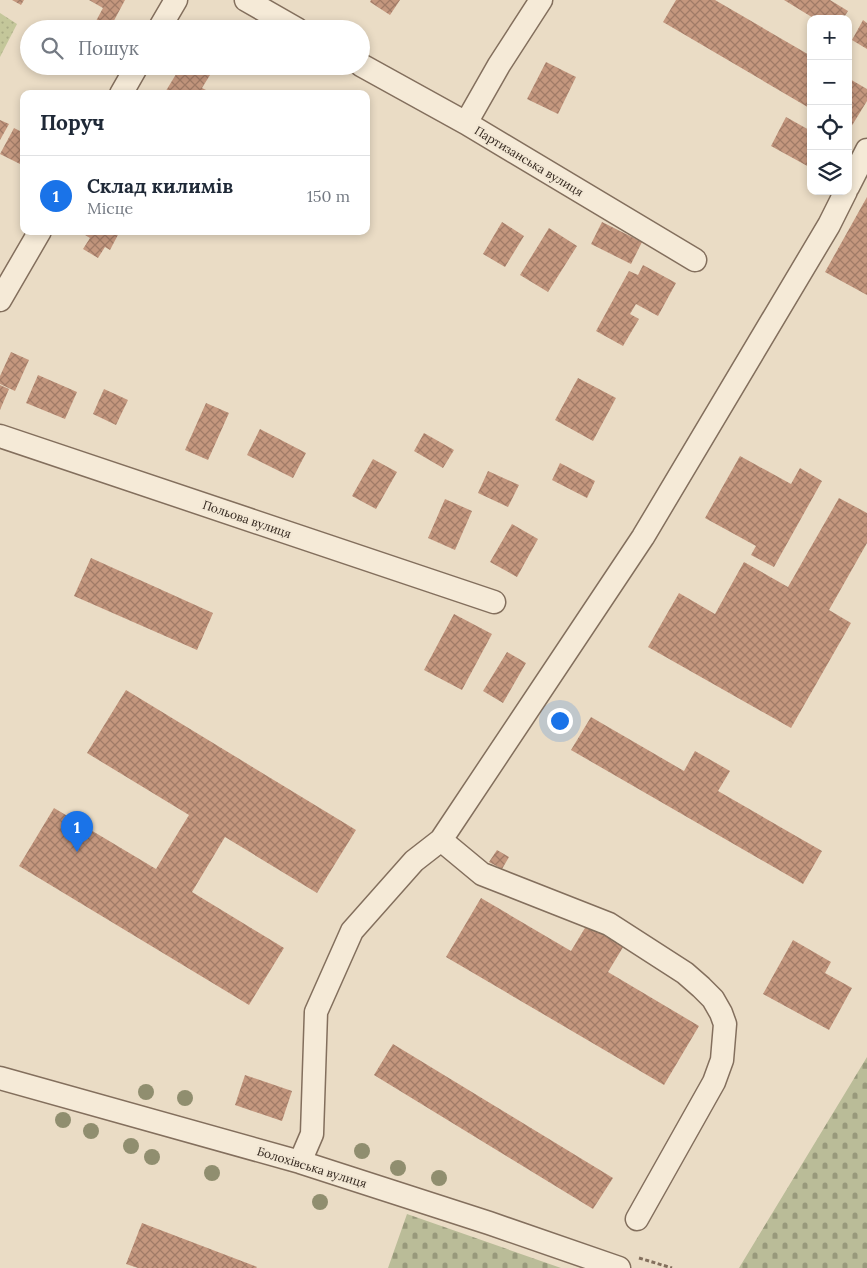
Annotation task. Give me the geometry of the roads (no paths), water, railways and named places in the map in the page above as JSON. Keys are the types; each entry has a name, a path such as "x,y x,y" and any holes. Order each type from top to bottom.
{"street":[{"path":"165,20 176,0"},
{"path":"246,0 281,20"},
{"path":"466,123 541,0"},
{"name":"Партизанська вулиця","path":"370,69 466,123 695,260"},
{"path":"123,90 132,75"},
{"path":"852,179 867,150"},
{"path":"300,1162 312,1134 316,1012 352,931 414,861 441,840 643,537 829,225 844,195"},
{"path":"0,300 38,235"},
{"name":"Польова вулиця","path":"0,436 494,602"},
{"path":"441,840 482,874 609,924 685,973 713,999 721,1013 725,1024 722,1060 714,1082 637,1219"},
{"name":"Болохівська вулиця","path":"0,1078 300,1162 489,1223 619,1268"}],"place":[{"name":"Склад килимів","path":"77,852"}]}
